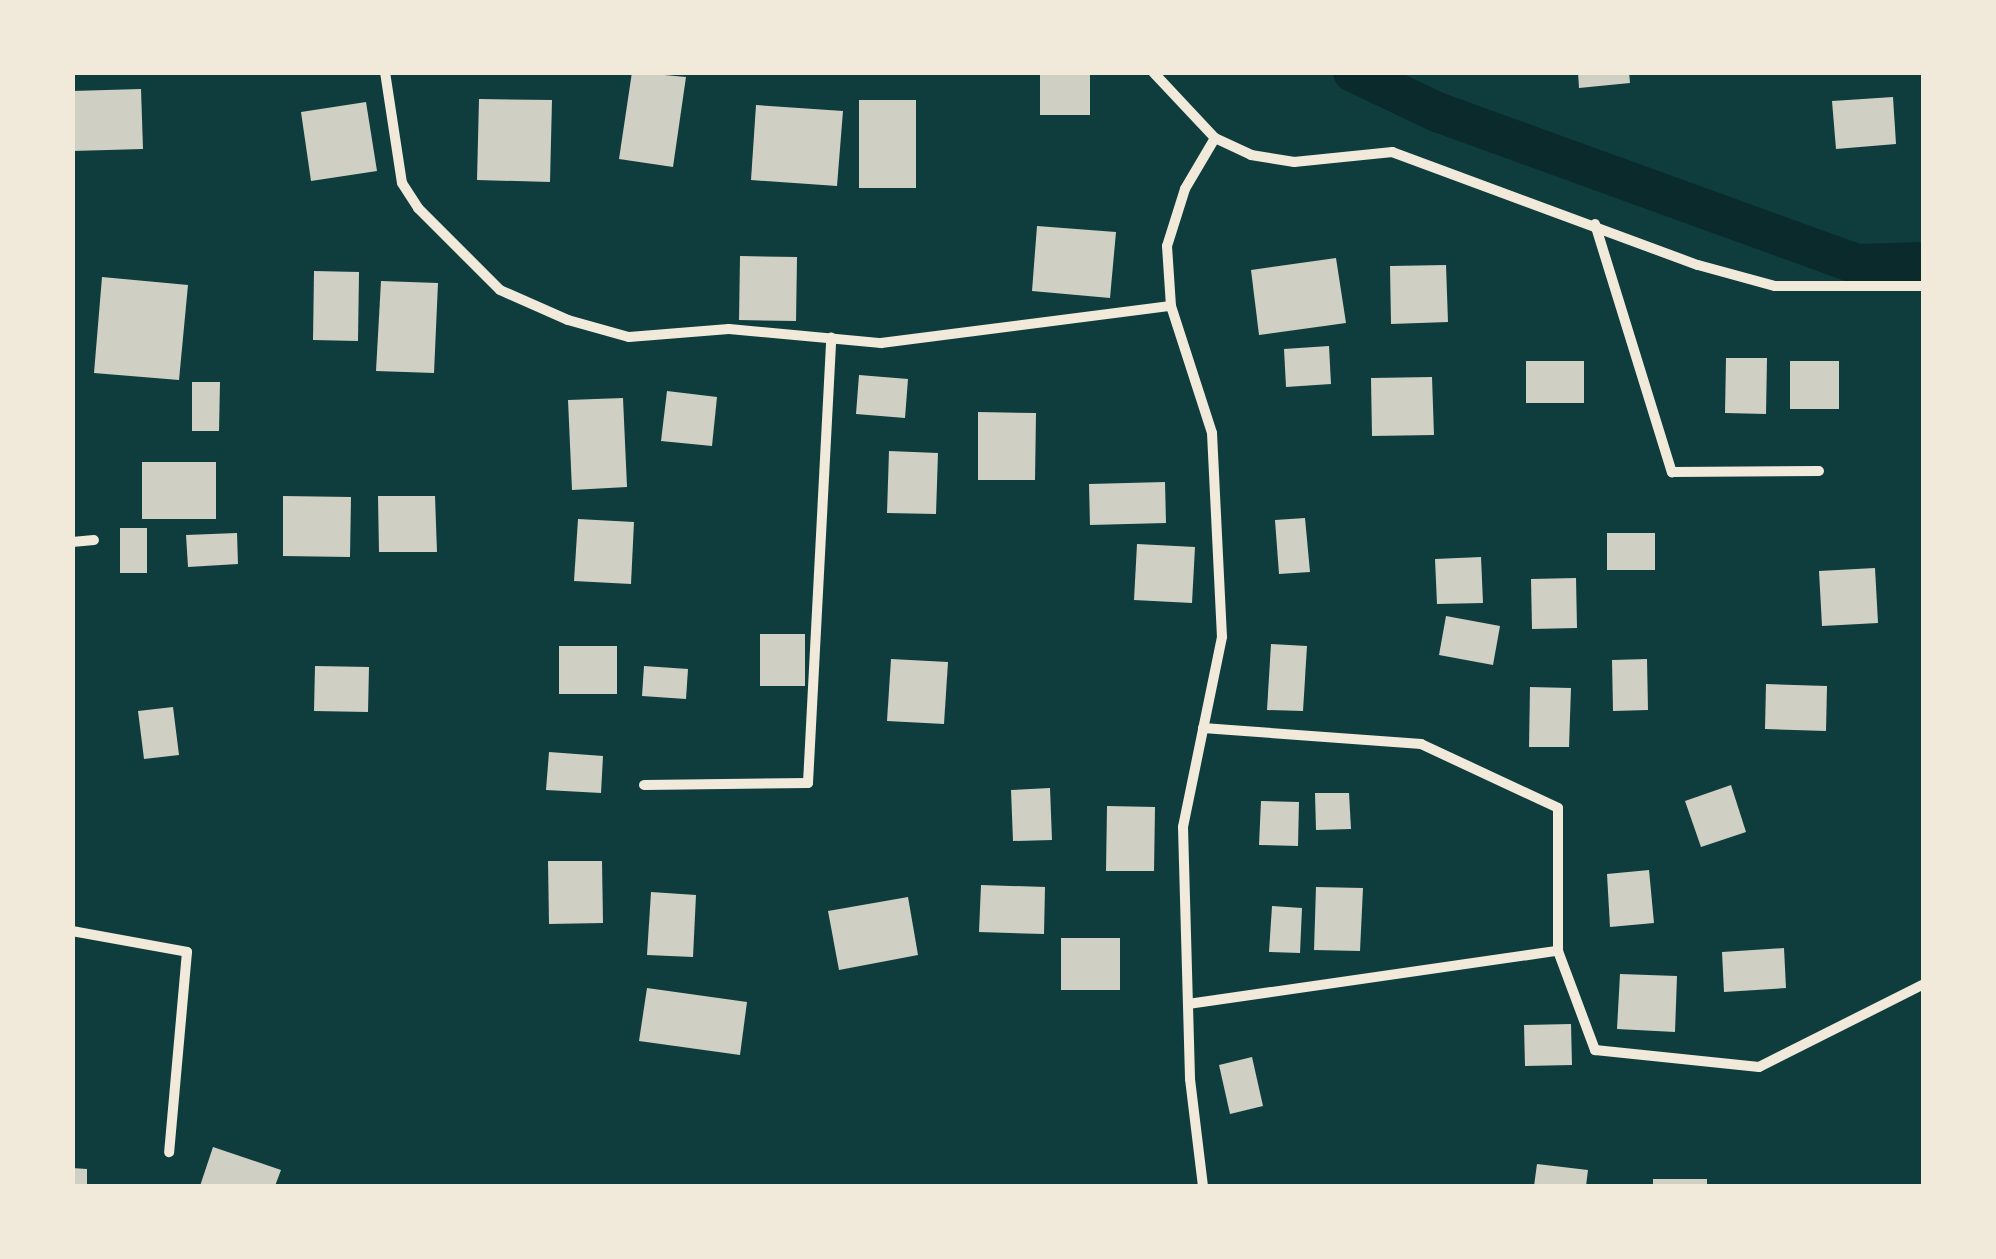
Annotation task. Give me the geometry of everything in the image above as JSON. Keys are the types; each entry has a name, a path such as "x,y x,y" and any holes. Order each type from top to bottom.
{"street":[{"path":"385,72 402,183 418,208 500,290 630,337 728,329 881,343 1171,306"},
{"path":"1154,72 1215,138 1251,155 1294,162 1392,152 1596,224 1698,265 1775,286 1924,286"},
{"path":"1203,1186 1188,1004 1182,827 1222,636 1212,433 1171,306 1167,246 1185,189 1215,138"},
{"path":"1596,224 1672,472 1819,471"},
{"path":"644,785 808,783 831,338"},
{"path":"72,542 94,540"},
{"path":"1203,728 1421,744 1558,808 1558,951 1595,1050 1759,1066 1924,984"},
{"path":"72,931 187,952 169,1152"},
{"path":"1188,1004 1558,951"}],"building":[{"path":"632,72 686,77 673,167 619,159"},
{"path":"1040,72 1090,72 1090,115 1040,115"},
{"path":"1578,72 1629,72 1630,83 1579,88"},
{"path":"141,89 143,149 72,151 72,91"},
{"path":"1893,97 1896,144 1836,149 1832,101"},
{"path":"479,99 552,100 550,182 477,180"},
{"path":"859,100 916,100 916,188 859,188"},
{"path":"366,102 377,171 311,181 301,112"},
{"path":"756,105 843,111 837,186 751,180"},
{"path":"1037,226 1116,232 1110,298 1032,291"},
{"path":"740,256 797,257 796,321 739,320"},
{"path":"1336,258 1346,323 1259,335 1251,270"},
{"path":"1446,265 1448,322 1391,324 1390,266"},
{"path":"314,271 359,272 358,341 313,340"},
{"path":"102,277 188,285 179,380 94,373"},
{"path":"381,281 438,283 434,373 376,371"},
{"path":"1329,346 1331,384 1286,387 1284,349"},
{"path":"1726,358 1767,358 1766,414 1725,413"},
{"path":"1526,361 1584,361 1584,403 1526,403"},
{"path":"1790,361 1839,361 1839,409 1790,409"},
{"path":"859,375 908,379 905,418 856,414"},
{"path":"1432,377 1434,435 1372,436 1371,378"},
{"path":"192,382 220,382 219,431 192,431"},
{"path":"667,391 717,397 712,446 661,441"},
{"path":"623,398 627,487 572,490 568,400"},
{"path":"978,412 1036,413 1035,480 978,480"},
{"path":"889,451 938,453 936,514 887,513"},
{"path":"142,462 216,462 216,519 142,519"},
{"path":"1165,482 1166,523 1090,525 1089,484"},
{"path":"283,496 351,497 350,557 283,556"},
{"path":"378,496 435,496 437,552 379,552"},
{"path":"1305,518 1310,572 1279,574 1275,520"},
{"path":"578,519 634,522 631,584 574,581"},
{"path":"120,528 147,528 147,573 120,573"},
{"path":"237,533 238,564 188,567 186,535"},
{"path":"1607,533 1655,533 1655,570 1607,570"},
{"path":"1137,544 1195,547 1192,603 1134,600"},
{"path":"1481,557 1483,603 1437,604 1435,559"},
{"path":"1875,568 1878,623 1822,626 1819,571"},
{"path":"1576,578 1577,628 1532,629 1531,579"},
{"path":"1446,616 1500,626 1493,665 1439,655"},
{"path":"760,634 805,634 805,686 760,686"},
{"path":"1271,644 1307,646 1303,711 1267,710"},
{"path":"559,646 617,646 617,694 559,694"},
{"path":"891,659 948,662 944,724 887,721"},
{"path":"1647,659 1648,710 1613,711 1612,660"},
{"path":"315,666 369,667 368,712 314,711"},
{"path":"644,666 688,669 686,699 642,696"},
{"path":"1766,684 1827,686 1826,731 1765,729"},
{"path":"1530,687 1571,688 1569,747 1529,747"},
{"path":"173,707 179,755 144,759 138,711"},
{"path":"549,752 603,756 601,793 546,790"},
{"path":"1731,785 1746,832 1701,847 1685,801"},
{"path":"1050,788 1052,840 1013,841 1011,790"},
{"path":"1315,793 1349,793 1351,829 1316,830"},
{"path":"1261,801 1299,802 1298,846 1259,845"},
{"path":"1107,806 1155,807 1154,871 1106,871"},
{"path":"548,861 602,861 603,923 549,924"},
{"path":"1649,870 1654,923 1610,927 1607,874"},
{"path":"981,885 1045,887 1044,934 979,932"},
{"path":"1316,887 1363,888 1360,951 1314,950"},
{"path":"651,892 696,895 693,957 647,955"},
{"path":"908,897 918,955 839,970 828,911"},
{"path":"1272,906 1302,908 1300,953 1269,952"},
{"path":"1061,938 1120,938 1120,990 1061,990"},
{"path":"1784,948 1786,988 1724,992 1722,952"},
{"path":"1620,974 1677,976 1675,1032 1617,1029"},
{"path":"647,988 747,1002 740,1055 639,1041"},
{"path":"1571,1024 1572,1065 1525,1066 1524,1025"},
{"path":"1252,1057 1263,1106 1230,1114 1219,1065"},
{"path":"213,1147 281,1170 275,1186 200,1186"},
{"path":"1537,1164 1588,1170 1586,1186 1534,1186"},
{"path":"72,1168 87,1169 87,1186 72,1186"},
{"path":"1653,1179 1707,1179 1707,1186 1653,1186"}],"waterway":[{"path":"1353,72 1437,112 1858,264 1924,262"}]}
